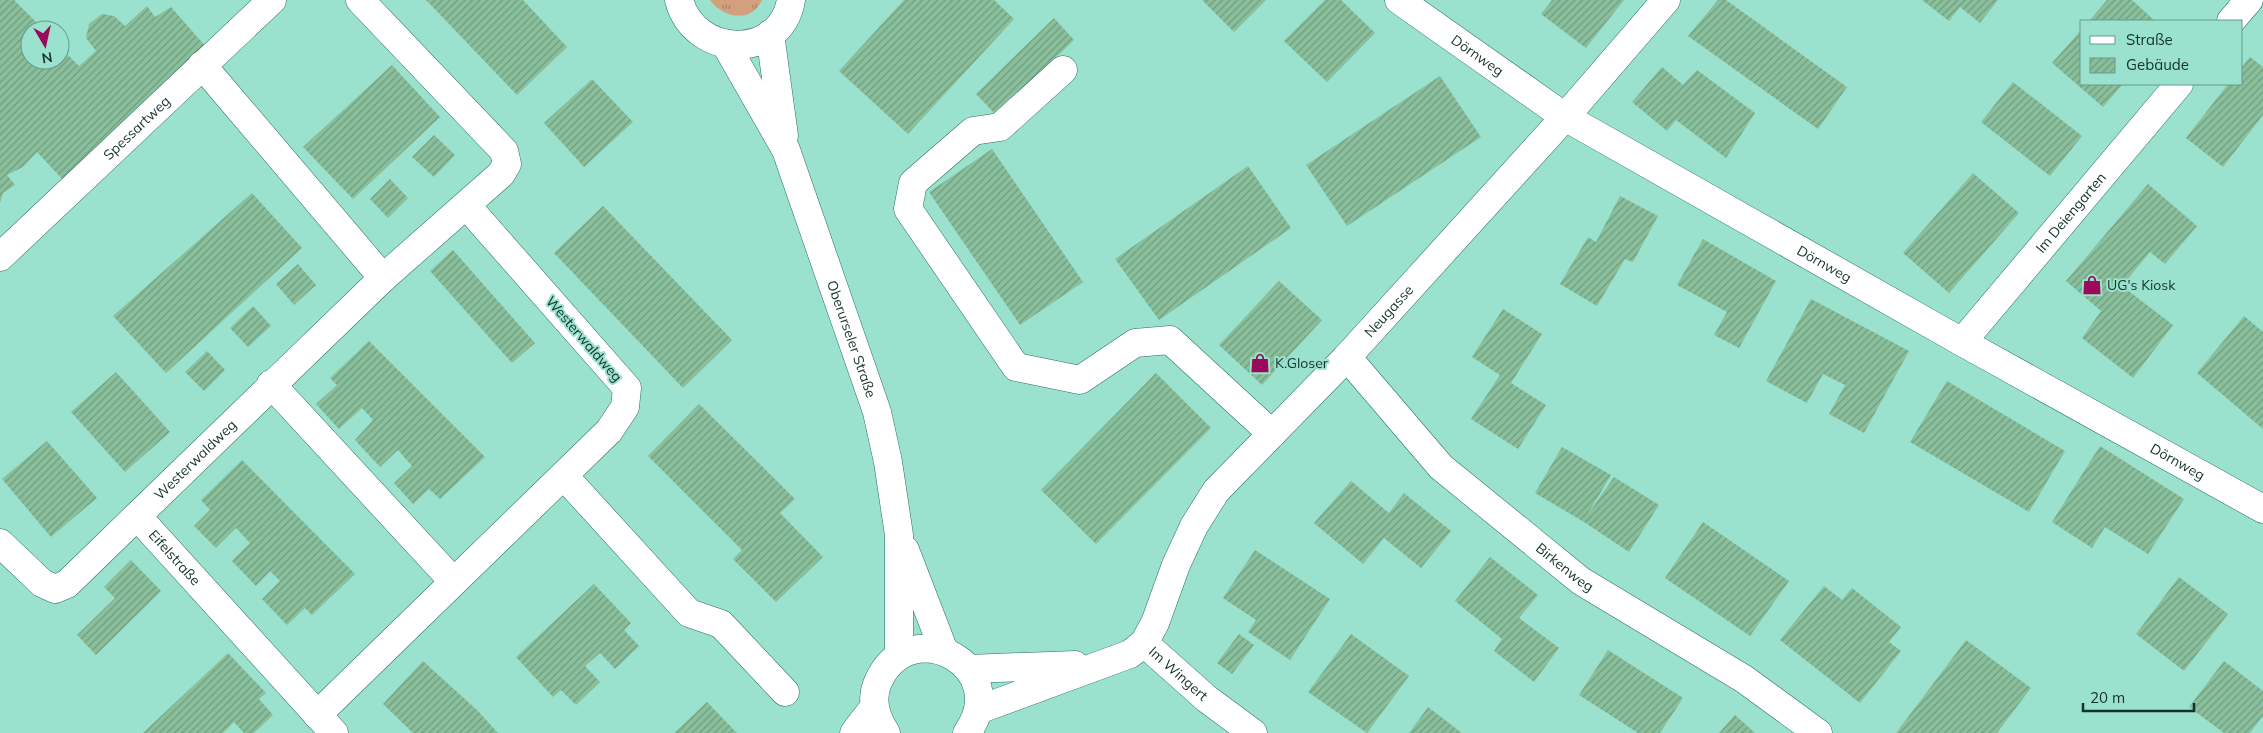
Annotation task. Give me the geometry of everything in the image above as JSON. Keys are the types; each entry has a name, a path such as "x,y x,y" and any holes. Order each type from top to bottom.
{"street":[{"name":"Spessartweg","path":"0,256 272,0"},
{"name":"Westerwaldweg","path":"137,516 271,384 383,278 467,206 501,174 508,164 504,151 360,0"},
{"path":"679,0 685,17 696,30 710,40 726,45 742,45 770,34 782,21 791,0"},
{"name":"Dörnweg","path":"1399,0 1565,117 1962,342 2263,509"},
{"name":"Neugasse","path":"1144,643 1155,623 1176,565 1194,526 1216,491 1347,357 1565,117 1666,0"},
{"path":"2232,20 2249,0"},
{"path":"2254,0 2263,8"},
{"name":"Oberurseler Straße","path":"770,34 786,150"},
{"name":"Oberurseler Straße","path":"726,45 786,150 877,412 888,462 899,535 899,656"},
{"path":"202,65 383,278"},
{"path":"1063,70 1000,127 973,131 913,183 908,209 1016,367 1080,380 1135,344 1170,340 1272,434"},
{"name":"Im Deiengarten","path":"1962,342 2178,85"},
{"name":"Westerwaldweg","path":"326,724 453,581 610,431 624,407 627,388 467,206"},
{"name":"Birkenweg","path":"1347,357 1441,467 1581,581 1744,679 1818,733"},
{"path":"271,384 453,581"},
{"path":"564,476 689,613 721,624 785,692"},
{"path":"0,543 42,583 55,589 66,584 137,516"},
{"name":"Eifelstraße","path":"137,516 326,724"},
{"name":"Oberurseler Straße","path":"899,535 944,651"},
{"name":"Im Wingert","path":"973,721 1101,662 1130,654 1144,643 1207,699 1254,733"},
{"path":"886,733 879,723 874,707 876,688 883,671 899,656 921,649 944,651 953,655 968,668 976,681 979,695 973,721"},
{"name":"Im Wingert","path":"968,668 1062,666 1101,662"},
{"path":"854,733 874,707"}],"green space":[{"path":"710,0 762,0 751,13 737,16 722,11"}],"building":[{"path":"0,0 14,0 34,20 20,20 20,70 70,70 70,57 79,66 96,51 86,38 89,24 102,14 114,16 125,26 147,6 155,17 171,7 207,48 65,182 37,152 23,167 7,175 15,185 3,193 0,203"},
{"path":"426,0 523,0 567,47 517,95"},
{"path":"904,0 994,0 1014,19 908,134 839,71"},
{"path":"1202,0 1266,0 1234,32"},
{"path":"1325,0 1341,0 1375,33 1327,82 1284,41"},
{"path":"1552,0 1624,0 1586,48 1541,14"},
{"path":"1718,0 1726,0 1847,87 1818,129 1688,36"},
{"path":"1922,0 1998,0 1980,23 1960,7 1949,21"},
{"path":"2107,0 2132,0 2154,20 2090,20"},
{"path":"1054,18 1074,40 996,115 976,94"},
{"path":"2080,31 2080,85 2122,85 2103,107 2052,63"},
{"path":"2250,57 2263,67 2263,115 2223,167 2186,138 2227,85 2243,85 2243,66"},
{"path":"392,65 440,117 353,199 303,147"},
{"path":"1662,67 1683,85 1697,70 1755,113 1726,158 1676,120 1667,131 1632,102"},
{"path":"1440,76 1481,137 1347,226 1306,165"},
{"path":"592,79 633,122 584,167 544,123"},
{"path":"2013,82 2082,136 2050,176 1981,122"},
{"path":"434,135 455,155 434,177 412,157"},
{"path":"992,149 1083,282 1020,325 929,192"},
{"path":"1248,166 1291,228 1159,320 1115,259"},
{"path":"1973,173 2019,213 1949,293 1903,253"},
{"path":"390,179 408,198 388,218 370,199"},
{"path":"2148,184 2197,226 2165,264 2150,252 2122,286 2173,325 2133,378 2082,338 2101,311 2066,281"},
{"path":"252,193 302,248 166,373 113,316"},
{"path":"1620,196 1658,216 1633,262 1625,259 1597,306 1560,284 1588,237 1596,242"},
{"path":"603,206 732,340 683,388 554,253"},
{"path":"1703,239 1776,281 1739,348 1714,335 1727,312 1677,285"},
{"path":"453,250 535,343 512,363 430,271"},
{"path":"298,264 316,285 294,305 276,284"},
{"path":"1279,281 1322,320 1262,385 1219,345"},
{"path":"1811,299 1909,351 1864,433 1829,414 1845,385 1823,374 1807,403 1766,381"},
{"path":"253,306 271,326 248,347 230,328"},
{"path":"1503,309 1542,334 1511,383 1546,405 1518,449 1471,419 1500,375 1472,357"},
{"path":"2244,316 2263,332 2263,429 2197,373"},
{"path":"369,341 485,457 440,499 429,489 413,504 394,483 412,466 398,450 380,467 355,440 373,420 362,408 339,429 316,404 337,385 330,378"},
{"path":"207,351 225,370 204,391 185,372"},
{"path":"116,372 170,432 125,472 71,412"},
{"path":"1156,373 1211,428 1096,544 1041,490"},
{"path":"1947,381 2065,451 2029,512 1910,442"},
{"path":"699,404 795,499 780,513 823,557 776,602 733,559 742,550 648,456"},
{"path":"47,441 97,498 51,537 2,479"},
{"path":"2100,446 2184,499 2148,554 2105,527 2092,548 2052,522"},
{"path":"1562,447 1611,475 1586,517 1614,477 1659,505 1629,552 1535,493"},
{"path":"242,460 355,574 312,615 305,608 287,625 262,599 280,581 270,571 256,586 232,561 250,543 236,528 216,548 194,526 210,510 201,500"},
{"path":"1351,481 1389,513 1404,493 1451,531 1421,568 1384,538 1363,564 1314,523"},
{"path":"1703,522 1789,581 1750,636 1665,578"},
{"path":"1255,550 1330,599 1290,660 1248,632 1256,620 1223,598"},
{"path":"1490,557 1538,595 1519,618 1559,648 1534,682 1494,651 1502,639 1455,601"},
{"path":"131,560 161,591 96,655 77,635 115,598 104,587"},
{"path":"2179,577 2228,614 2184,671 2136,634"},
{"path":"594,584 631,623 624,630 639,646 615,669 600,653 585,666 600,682 576,705 561,690 553,697 516,657"},
{"path":"1824,586 1842,600 1852,588 1901,627 1889,642 1901,651 1860,703 1780,640"},
{"path":"1239,634 1254,645 1232,674 1217,663"},
{"path":"1351,634 1409,676 1367,733 1308,692"},
{"path":"1966,640 2031,688 1997,733 1896,733"},
{"path":"1608,650 1683,698 1660,733 1638,733 1579,695"},
{"path":"228,653 266,693 259,699 273,715 254,733 244,733 234,722 223,733 143,733"},
{"path":"423,661 478,711 498,733 413,733 383,704"},
{"path":"2224,661 2263,691 2263,716 2250,733 2224,733 2189,707"},
{"path":"707,702 737,733 674,733 688,720"},
{"path":"1428,707 1462,733 1409,733"},
{"path":"1735,715 1755,733 1719,733"}],"place":[{"name":"UG's Kiosk","path":"2092,285"},
{"name":"K.Gloser","path":"1260,363"}]}
